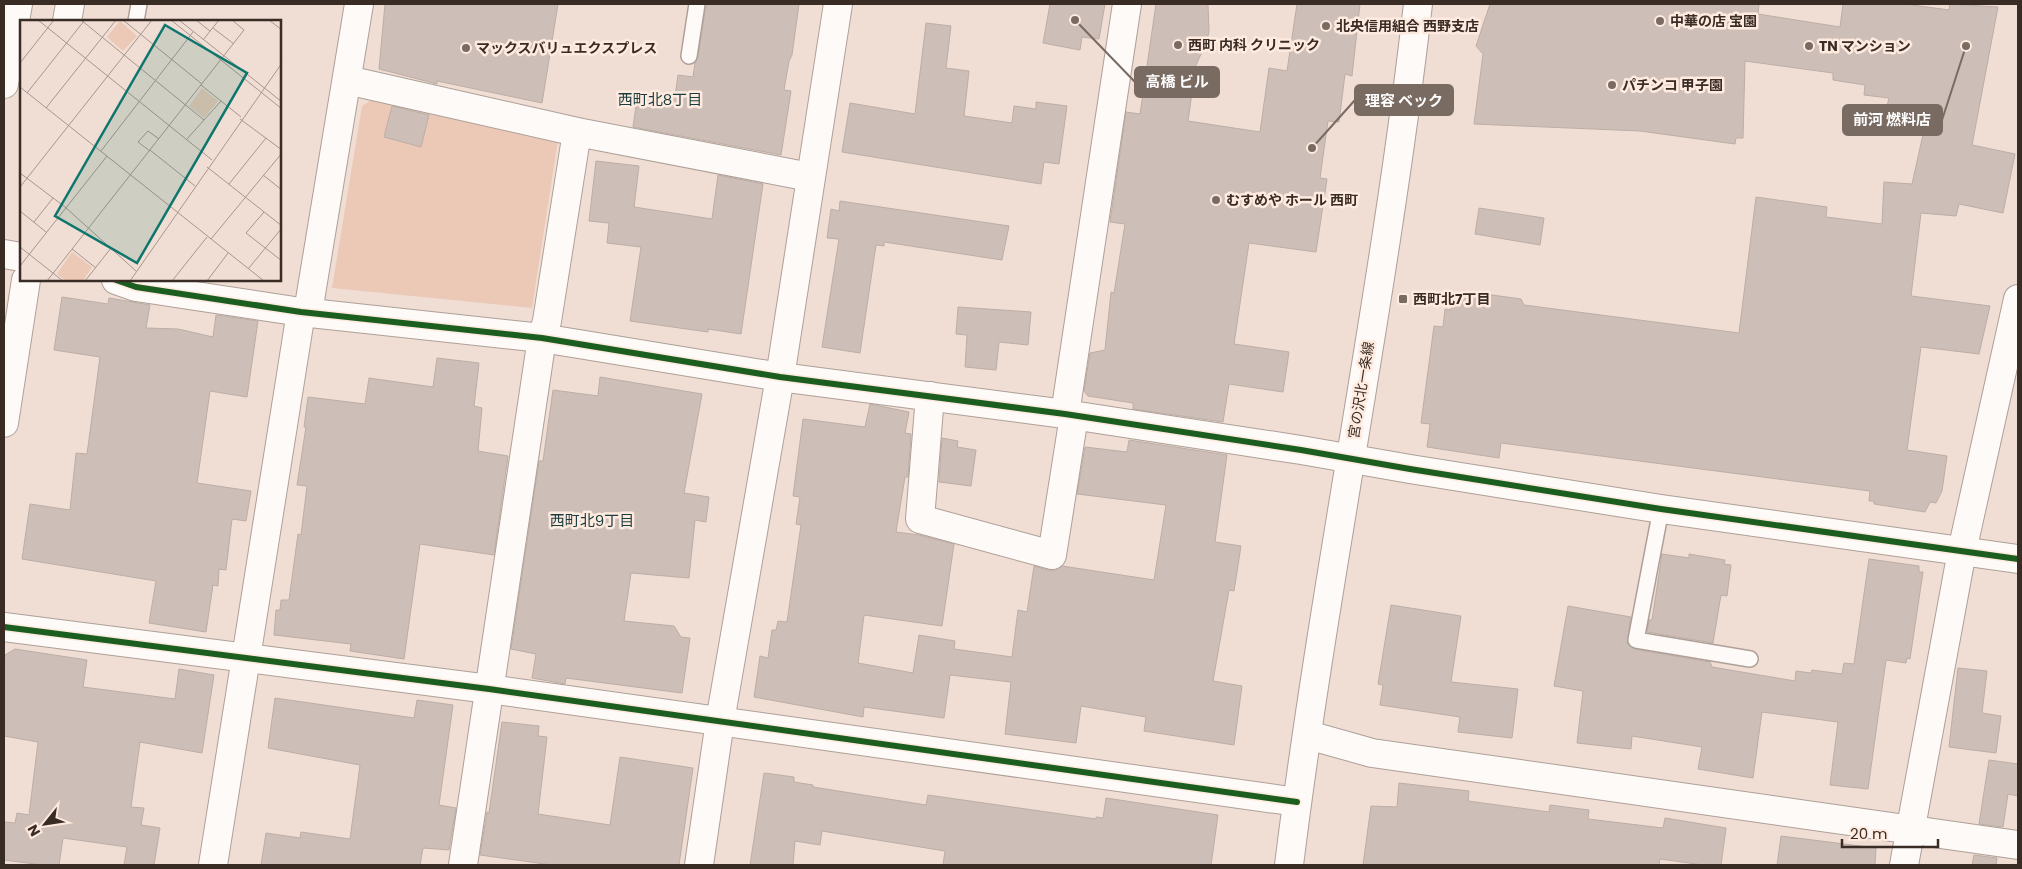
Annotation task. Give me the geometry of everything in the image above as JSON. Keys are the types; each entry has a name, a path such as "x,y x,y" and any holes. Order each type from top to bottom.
{"street":[{"path":"4,84 18,4"},
{"path":"67,20 70,4"},
{"path":"213,865 304,312 347,80 359,4"},
{"path":"699,865 720,721 780,377 838,4"},
{"path":"930,396 920,519 1052,555 1069,415 1127,4"},
{"name":"宮の沢北一条線","path":"1290,865 1297,802 1404,121 1418,4"},
{"path":"347,80 577,132 810,177"},
{"path":"463,865 542,338 547,321 577,132"},
{"path":"4,254 20,257"},
{"path":"4,423 26,281"},
{"path":"119,281 136,287 304,312 542,338 780,377 1069,415 1350,458 1661,509 2018,559"},
{"path":"1904,865 1962,551 2018,299"},
{"path":"4,627 720,721 1297,802"},
{"path":"1308,735 1372,753 2018,845"}],"lane":[{"path":"136,20 138,4"},
{"path":"690,56 697,4"},
{"path":"1661,509 1636,640 1750,659"}],"shaded area":[{"path":"374,98 559,134 532,308 332,288 362,106"}],"building":[{"name":"マックスバリュエクスプレス","path":"385,4 558,4 542,103 437,81 437,84 379,69"},
{"path":"706,4 799,4 792,55 789,61 784,90 791,91 781,155 633,127 638,93 665,97 666,95 675,96 678,75 693,77"},
{"path":"1050,4 1105,4 1099,39 1082,37 1080,50 1043,43"},
{"path":"1156,4 1208,4 1209,31 1207,41 1196,65 1188,121 1260,132 1269,68 1287,71 1297,4 1360,4 1352,76 1345,74 1339,122 1328,121 1320,178 1327,179 1316,252 1249,243 1234,344 1289,352 1283,392 1229,384 1223,422 1133,409 1133,403 1088,396 1084,391 1090,353 1105,350 1111,292 1114,293 1125,224 1110,222 1126,112 1140,114"},
{"path":"1490,4 1759,4 1758,14 1840,27 1843,4 1905,4 1949,10 1950,4 1998,7 1972,145 2015,154 2003,213 1959,204 1956,216 1921,213 1911,296 1990,306 1979,354 1921,347 1907,450 1947,456 1942,491 1936,503 1930,502 1925,512 1874,504 1874,501 1869,501 1870,491 1501,443 1499,458 1427,447 1430,424 1421,423 1434,326 1443,327 1445,309 1451,310 1452,303 1462,304 1463,291 1521,299 1524,305 1739,333 1756,197 1827,207 1826,217 1882,224 1884,182 1912,184 1928,112 1887,106 1889,98 1864,95 1865,85 1833,80 1833,73 1745,61 1743,138 1736,138 1735,144 1640,131 1474,124 1483,54 1476,46"},
{"path":"926,23 951,26 946,68 969,71 964,116 1012,123 1014,106 1036,109 1036,102 1067,106 1059,164 1044,162 1041,184 842,152 850,103 915,114"},
{"path":"392,106 429,115 421,147 384,137"},
{"path":"596,161 639,166 634,207 712,219 718,175 763,184 741,334 708,329 708,332 630,321 641,247 607,243 609,223 589,221"},
{"path":"840,201 1009,226 1002,260 884,242 884,246 876,245 860,353 822,347 839,239 827,238 831,209 839,211"},
{"path":"1479,208 1544,218 1540,245 1475,234"},
{"path":"62,297 108,304 109,298 150,305 146,328 178,329 213,337 216,315 258,321 247,397 210,391 197,483 251,491 246,521 232,519 226,570 219,569 218,586 213,585 206,632 149,623 156,581 22,559 30,504 70,510 76,453 87,454 100,357 54,350"},
{"path":"958,307 1031,312 1028,345 999,342 996,370 965,367 967,335 956,334"},
{"path":"437,358 479,363 474,406 482,408 478,451 508,456 494,555 420,544 404,659 350,651 351,644 274,635 276,610 280,610 281,600 289,600 298,534 301,535 307,486 297,485 306,427 304,427 308,397 365,404 369,378 433,387"},
{"path":"600,377 702,394 684,493 709,497 706,522 695,520 689,578 631,573 624,621 674,626 681,637 690,638 682,693 566,678 565,684 532,678 536,654 511,649 539,461 543,461 553,390 598,396"},
{"path":"870,404 909,412 905,433 911,434 908,477 905,477 896,532 919,535 954,544 942,626 864,615 858,663 913,673 919,635 955,641 954,649 1012,657 1018,610 1027,612 1034,566 1056,570 1062,566 1154,580 1166,505 1077,494 1085,447 1127,452 1129,440 1227,455 1215,542 1241,546 1234,591 1229,590 1213,681 1242,686 1234,745 1144,731 1146,717 1081,706 1076,743 1005,734 1011,682 950,675 944,718 864,707 863,717 754,697 760,656 768,658 772,630 776,630 778,621 787,622 801,525 796,524 800,497 793,496 803,419 865,427"},
{"path":"942,438 958,441 957,447 976,450 971,486 939,482"},
{"path":"1662,554 1689,558 1689,554 1725,560 1724,564 1731,565 1727,596 1721,595 1713,643 1647,632 1649,620 1652,620"},
{"path":"1869,559 1919,566 1919,572 1923,572 1910,659 1907,658 1906,663 1886,660 1868,789 1830,785 1838,722 1762,712 1753,778 1698,769 1702,747 1632,736 1631,749 1577,743 1583,691 1554,686 1568,606 1631,617 1627,643 1634,649 1710,662 1712,667 1795,681 1796,671 1811,673 1812,670 1842,674 1844,663 1854,664"},
{"path":"1391,605 1461,616 1451,682 1518,689 1512,738 1458,732 1460,717 1380,705 1383,685 1378,684"},
{"path":"15,649 87,660 83,687 175,699 179,669 214,675 202,753 140,742 131,807 144,808 141,825 160,828 154,865 124,865 127,847 63,838 59,865 4,860 4,822 15,823 17,813 29,815 38,742 4,736 5,655"},
{"path":"1958,668 1987,671 1982,713 2001,716 1996,753 1949,747"},
{"path":"275,698 414,718 417,700 453,705 439,805 456,808 449,850 423,848 420,865 261,865 266,833 300,838 301,832 350,839 360,765 268,748"},
{"path":"502,722 539,726 538,736 547,737 538,814 610,825 620,757 693,768 679,865 552,865 480,855 487,812 489,813"},
{"path":"1989,760 2018,764 2018,796 2008,794 2003,827 1979,824"},
{"path":"764,773 794,777 794,782 813,785 813,787 926,805 928,795 1096,819 1096,817 1103,818 1106,798 1218,815 1211,865 943,865 945,851 822,831 820,845 795,841 793,865 750,865"},
{"path":"1399,783 1469,791 1468,801 1549,812 1550,805 1589,810 1588,819 1663,828 1665,818 1726,828 1721,865 1703,865 1660,859 1659,865 1363,865 1371,806 1397,807"},
{"path":"1781,836 1876,848 1875,865 1777,865"},
{"path":"1974,855 1997,858 1996,865 1972,865"}],"cycle path":[{"path":"119,281 136,287 301,312 542,338 780,377 1065,414 1301,450 1661,509 2018,559"},
{"path":"4,627 489,689 1297,802"}],"place":[{"name":"高橋 ビル","path":"1075,20"},
{"name":"中華の店 宝園","path":"1660,21"},
{"name":"北央信用組合 西野支店","path":"1326,26"},
{"name":"西町 内科 クリニック","path":"1178,45"},
{"name":"TN マンション","path":"1809,46"},
{"name":"前河 燃料店","path":"1966,46"},
{"name":"マックスバリュエクスプレス","path":"466,48"},
{"name":"パチンコ 甲子園","path":"1612,85"},
{"name":"理容 ベック","path":"1312,148"},
{"name":"むすめや ホール 西町","path":"1216,200"},
{"name":"西町北7丁目","path":"1403,299"}],"district":[{"name":"西町北8丁目","path":"660,99"},
{"name":"西町北9丁目","path":"592,520"}]}
